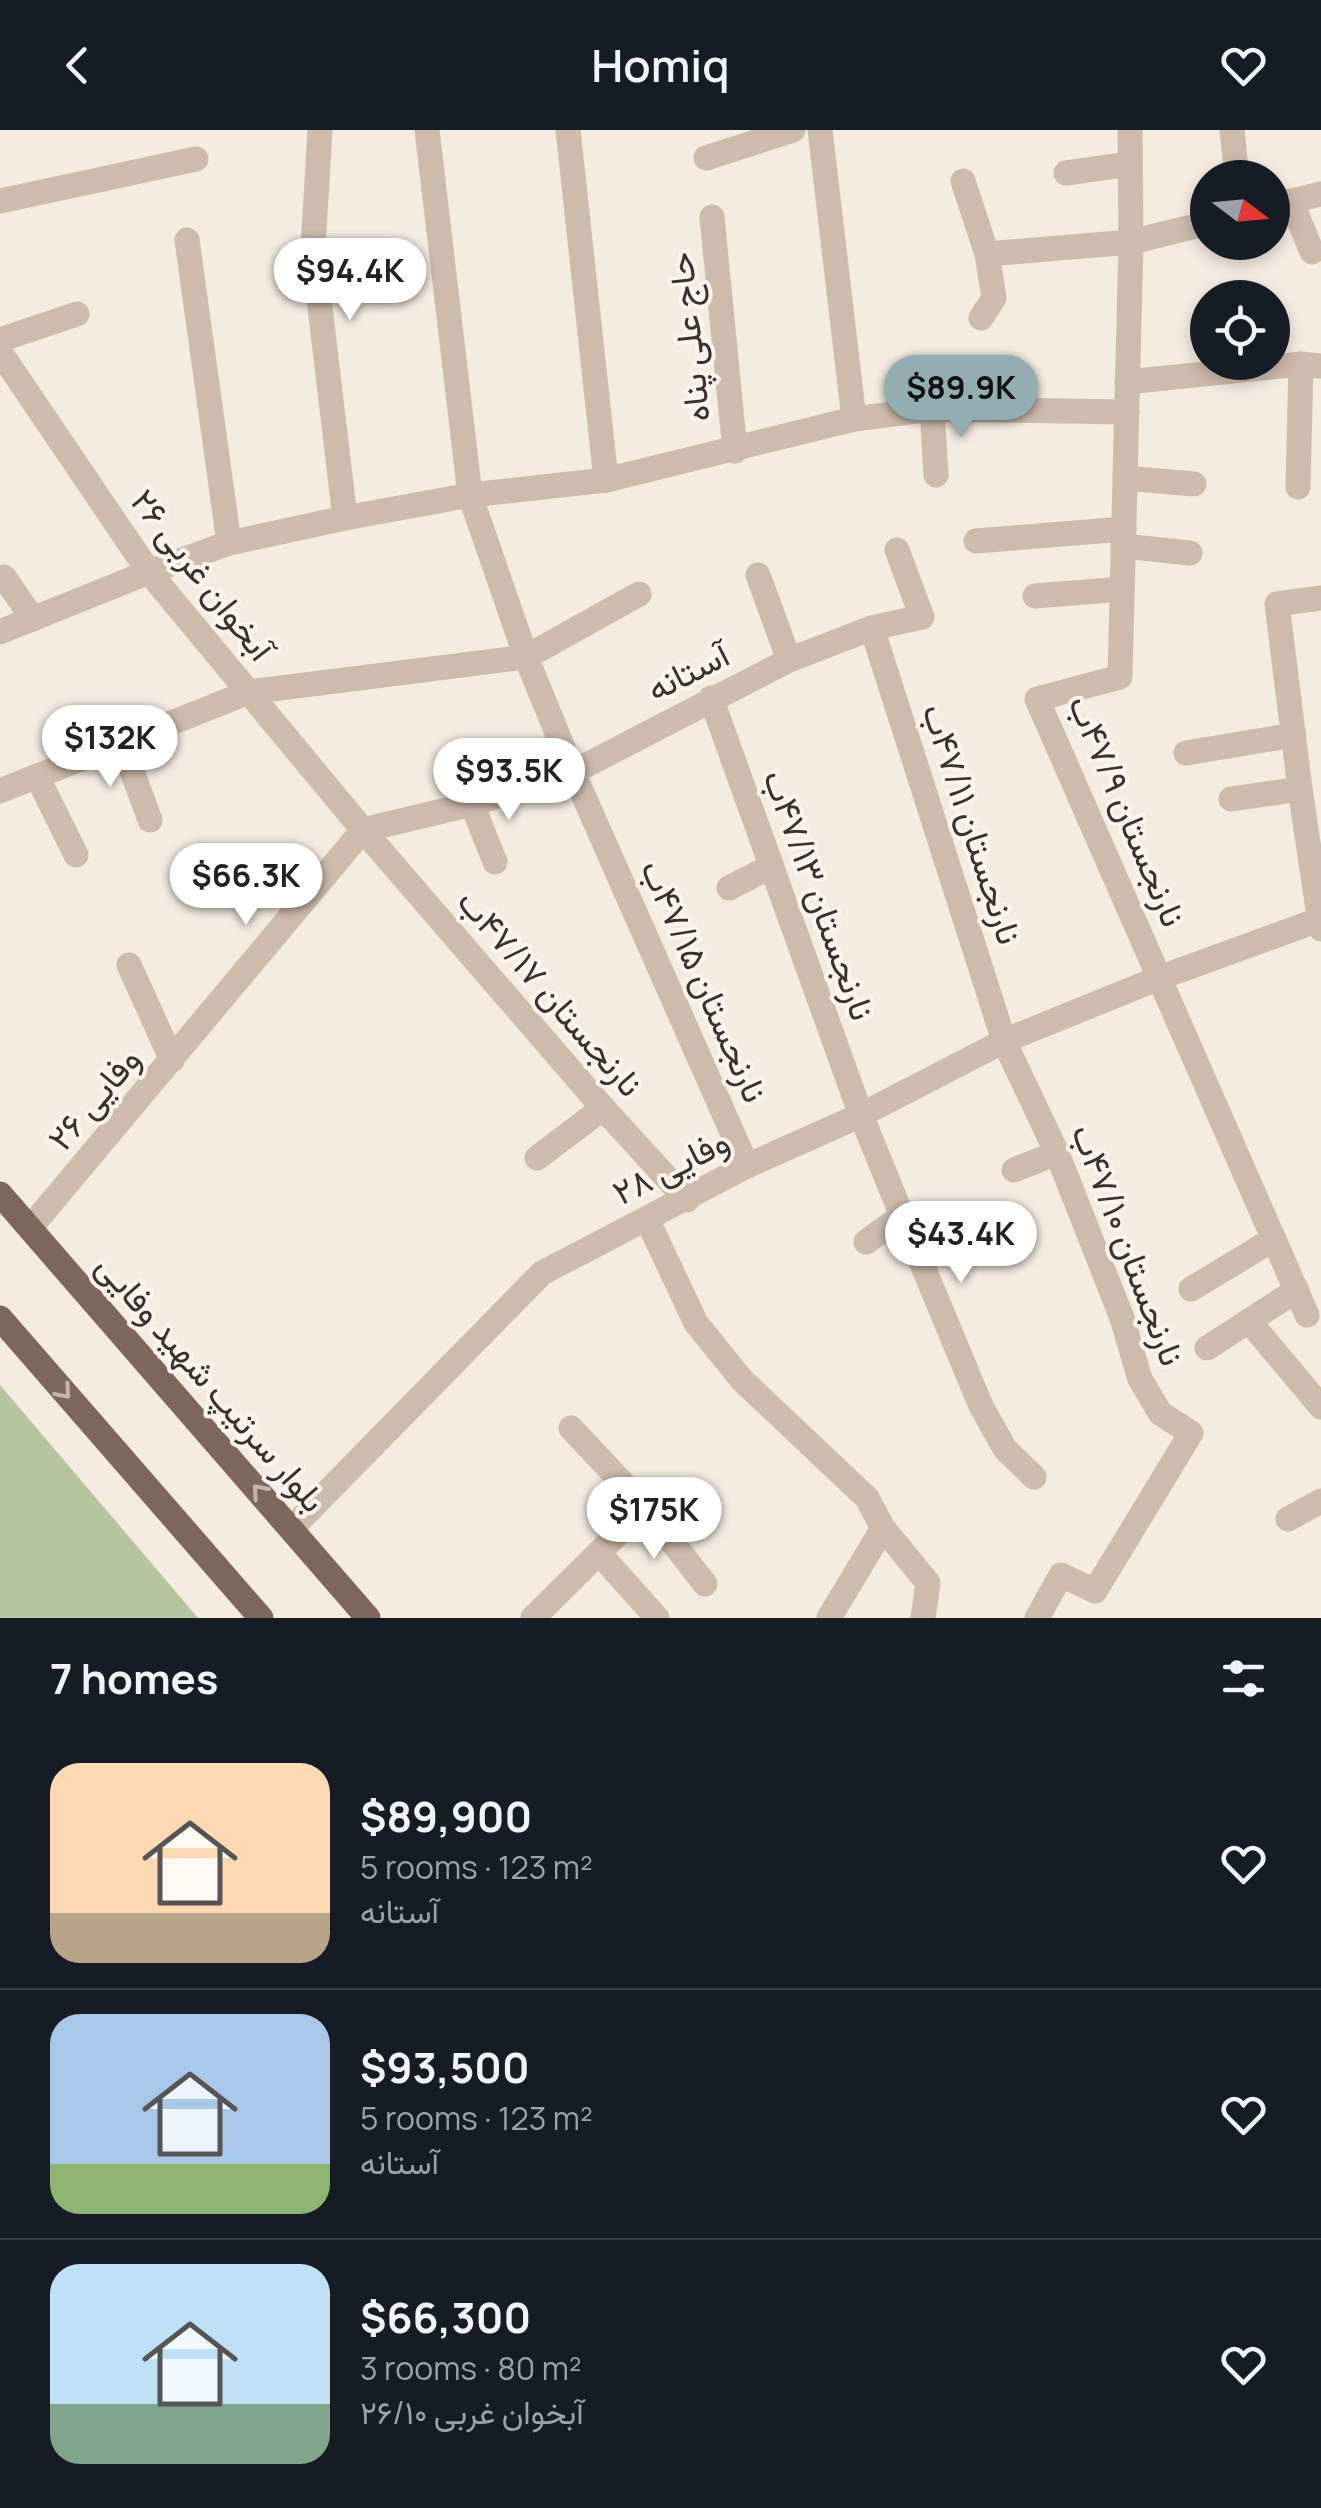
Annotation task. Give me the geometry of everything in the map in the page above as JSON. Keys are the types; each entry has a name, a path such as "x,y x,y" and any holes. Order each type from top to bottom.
{"main road":[{"name":"بلوار سرتیپ شهید وفایی","path":"0,1194 368,1618"},
{"path":"0,1318 260,1618"}],"street":[{"path":"320,130 313,248 346,518"},
{"name":"نارنجستان ۴۷/۱۵ب","path":"427,130 470,495 526,657 573,772 747,1166"},
{"path":"568,130 606,480"},
{"path":"820,130 854,419"},
{"name":"نارنجستان ۴۷/۹ب","path":"1130,130 1131,242 1120,677 1037,699 1158,978"},
{"path":"1232,130 1235,160"},
{"path":"706,158 789,131"},
{"path":"0,201 196,159"},
{"path":"1066,173 1130,164"},
{"path":"964,181 987,254 994,298 981,318"},
{"path":"1290,202 1321,194"},
{"name":"حاج علی پناه","path":"712,217 735,450"},
{"path":"1290,217 1312,252"},
{"path":"987,254 1131,242 1190,227"},
{"path":"187,240 228,543"},
{"path":"0,340 77,314"},
{"name":"آبخوان غربی ۲۶","path":"0,352 149,572 363,830"},
{"path":"1128,382 1311,365 1298,486"},
{"path":"932,409 936,475"},
{"path":"0,632 228,543 346,518 470,495 606,480 854,419 932,409 1127,412"},
{"path":"1125,478 1194,484"},
{"path":"976,541 1123,537 1190,553"},
{"name":"آستانه","path":"363,830 472,804 573,772 789,660 872,628 922,617 897,550"},
{"path":"758,575 789,660"},
{"path":"4,577 33,619"},
{"path":"1035,596 1122,589"},
{"path":"0,791 249,692 526,657 639,594"},
{"path":"1320,922 1278,604 1321,598"},
{"name":"نارنجستان ۴۷/۱۱ب","path":"872,628 1004,1041"},
{"name":"نارنجستان ۴۷/۱۳ب","path":"712,698 770,867 902,1216 981,1406 1005,1448 1034,1477"},
{"path":"1186,753 1294,735"},
{"path":"121,741 150,820"},
{"path":"37,776 76,854"},
{"path":"1231,799 1300,788"},
{"path":"472,804 495,862"},
{"name":"وفایی ۲۶","path":"30,1228 363,830"},
{"name":"نارنجستان ۴۷/۱۷ب","path":"363,830 687,1200"},
{"path":"729,888 770,867"},
{"name":"وفایی ۲۸","path":"291,1529 542,1273 747,1166 861,1115 1004,1041 1158,978 1320,922"},
{"path":"129,965 172,1060"},
{"path":"1158,978 1308,1315"},
{"name":"نارنجستان ۴۷/۱۰ب","path":"1004,1041 1057,1153 1122,1318 1140,1379 1160,1413 1190,1433 1095,1591 1061,1575 1037,1618"},
{"path":"537,1158 603,1108"},
{"path":"1014,1170 1057,1153"},
{"path":"866,1242 902,1216"},
{"path":"647,1218 696,1323 742,1380 867,1498 883,1528 928,1584 923,1618"},
{"path":"1191,1289 1274,1239"},
{"path":"1206,1348 1297,1290"},
{"path":"1249,1321 1321,1407"},
{"path":"571,1428 645,1507 706,1584"},
{"path":"1288,1519 1321,1500"},
{"path":"532,1618 645,1507"},
{"path":"829,1618 883,1528"},
{"path":"599,1553 656,1618"}],"green space":[{"path":"0,1385 198,1618 0,1618"}]}
